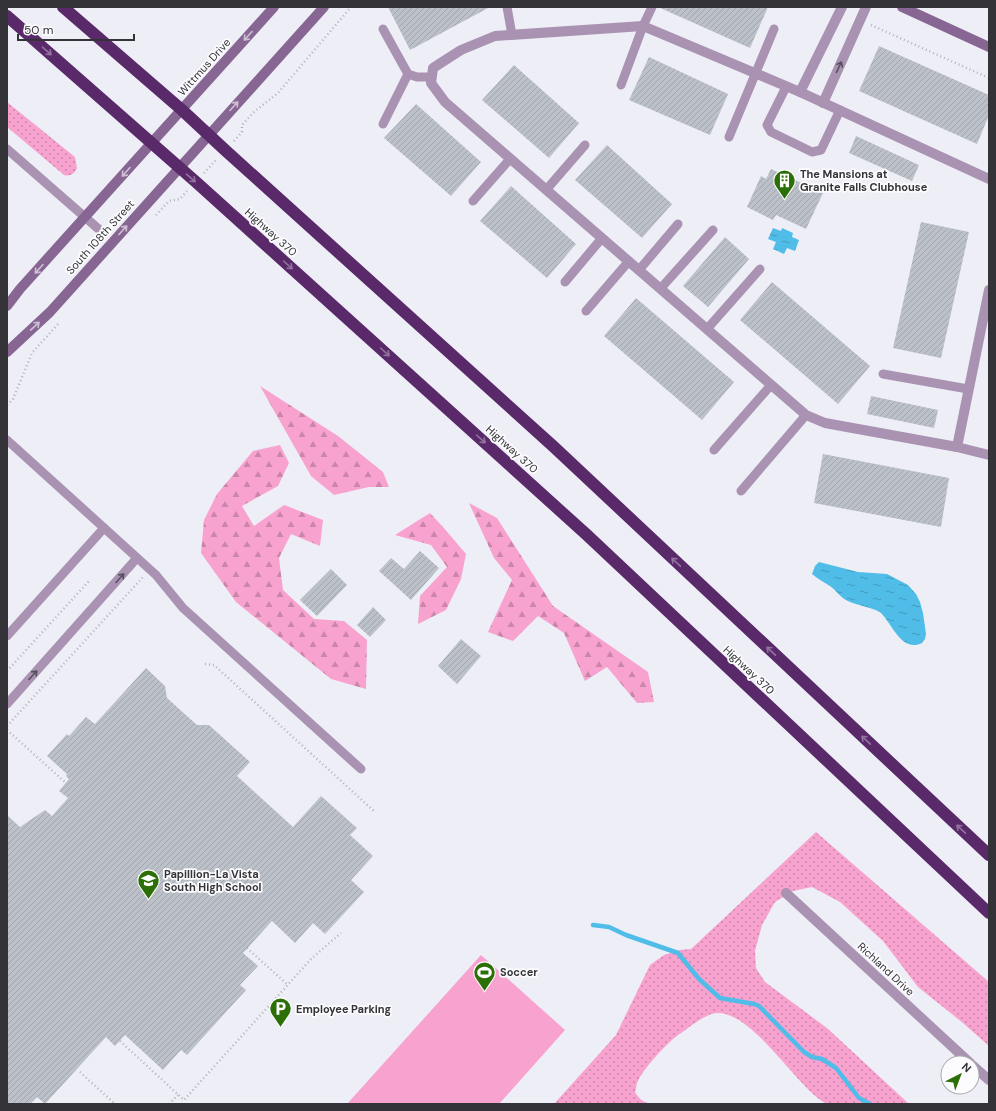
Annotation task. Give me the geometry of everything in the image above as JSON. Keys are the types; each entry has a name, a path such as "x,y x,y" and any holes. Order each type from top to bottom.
{"highway":[{"path":"63,7 182,110 554,447 989,855"},
{"name":"Highway 370","path":"7,16 196,182 587,535 989,912"}],"street":[{"name":"Wittmus Drive","path":"152,143 274,7"},
{"path":"208,135 324,7"},
{"path":"800,92 842,7"},
{"path":"822,102 866,7"},
{"path":"902,7 989,48"},
{"path":"989,179 800,92 643,26 495,36 461,50 433,68 431,77 431,83 445,102 806,415 825,423 957,447 989,455"},
{"name":"South 108th Street","path":"7,352 50,312 208,135"},
{"path":"7,306 20,289 152,143"},
{"path":"957,447 989,290"},
{"name":"Richland Drive","path":"786,893 961,1055"},
{"name":"Richland Drive","path":"980,1072 989,1080"}],"lane":[{"path":"507,7 512,35"},
{"path":"621,85 643,26 652,7"},
{"path":"383,29 408,74 417,77 431,77"},
{"path":"729,137 774,29"},
{"path":"383,124 408,74"},
{"path":"786,87 767,125 771,132 812,152 821,150 840,110"},
{"path":"546,190 585,145"},
{"path":"7,149 102,232"},
{"path":"473,201 510,159"},
{"path":"639,270 678,224"},
{"path":"661,288 713,230"},
{"path":"565,282 602,238"},
{"path":"586,311 629,262"},
{"path":"707,329 760,269"},
{"path":"883,374 968,389"},
{"path":"714,450 771,385"},
{"path":"741,491 806,415"},
{"path":"7,440 150,569 168,588 182,608 361,769"},
{"path":"7,636 104,528"},
{"path":"7,704 137,558"}],"path":[{"path":"154,218 169,201 180,199 196,182 242,132 242,125 258,108 278,93 351,7"},
{"path":"860,20 989,78"},
{"path":"7,404 13,399 32,353 62,319"},
{"path":"7,726 150,569"},
{"path":"7,671 89,581"},
{"path":"205,664 214,665 375,812"},
{"path":"7,730 66,783"},
{"path":"120,1041 184,1100 312,958 340,933"},
{"path":"238,940 288,985"},
{"path":"80,1072 115,1104"},
{"path":"169,1104 178,1095"}],"shaded area":[{"path":"7,102 75,157 77,168 74,173 64,175 7,127"},
{"path":"816,832 989,982 989,1046 918,987 883,941 840,902 812,887 793,891 775,902 762,925 755,951 756,968 765,982 827,1028 909,1104 851,1105 825,1103 813,1094 759,1036 745,1024 731,1016 717,1013 707,1016 678,1035 649,1064 637,1083 635,1092 642,1100 651,1104 554,1104 616,1035 650,965 664,955 680,950 691,949"},
{"name":"Soccer","path":"481,955 565,1030 499,1104 347,1104"}],"green space":[{"path":"260,386 338,436 383,472 389,487 369,487 334,495 311,476"},
{"path":"280,445 289,463 278,486 242,506 254,526 284,505 323,520 320,546 291,534 279,558 283,590 314,619 344,621 367,640 366,689 331,679 236,602 201,553 204,520 217,494 253,451"},
{"path":"469,503 497,518 553,606 648,672 654,702 637,703 607,667 585,681 564,633 538,616 513,641 488,632 512,580 494,558"},
{"path":"430,513 466,554 461,579 446,610 418,624 420,596 447,567 431,545 395,535"}],"water":[{"path":"773,228 781,231 782,228 793,233 792,237 799,240 795,251 787,248 784,254 773,249 776,242 768,239"},
{"path":"819,562 858,572 887,574 908,585 916,594 923,613 926,634 922,643 915,645 903,641 881,613 846,600 814,576 812,574 815,566"}],"building":[{"path":"388,7 490,7 410,50"},
{"path":"658,7 768,7 750,48"},
{"path":"879,46 989,95 989,115 977,144 859,91"},
{"path":"649,57 728,94 710,135 629,100"},
{"path":"514,65 579,123 549,158 482,100"},
{"path":"416,104 481,162 451,196 384,138"},
{"path":"856,136 919,165 912,181 849,153"},
{"path":"607,145 672,204 642,238 575,180"},
{"name":"The Mansions at Granite Falls Clubhouse","path":"771,169 823,193 806,229 776,215 773,220 747,207 761,176 766,179"},
{"path":"511,186 576,244 547,278 480,221"},
{"path":"921,222 969,232 941,358 893,348"},
{"path":"725,237 749,259 708,307 683,286"},
{"path":"772,282 870,366 838,404 740,320"},
{"path":"636,298 734,382 702,420 604,336"},
{"path":"871,396 938,410 934,428 867,414"},
{"path":"823,454 949,478 941,527 814,503"},
{"path":"420,551 439,568 411,600 379,571 391,558 404,569"},
{"path":"331,569 347,585 317,616 300,600"},
{"path":"373,607 386,620 370,637 357,625"},
{"path":"461,639 481,656 457,684 438,666"},
{"name":"Papillion-La Vista South High School","path":"146,668 165,686 167,698 197,725 209,725 250,762 237,776 293,827 321,796 357,828 350,835 373,856 351,880 364,892 325,934 313,923 295,943 272,921 243,953 258,966 240,985 246,990 187,1055 181,1050 163,1070 125,1035 115,1046 106,1037 45,1104 37,1097 30,1104 7,1104 7,815 20,827 45,810 52,816 68,798 59,791 69,779 66,776 67,774 47,756 67,734 69,736 86,717 95,724"}],"waterway":[{"path":"593,925 609,927 626,935 678,953 699,979 720,998 759,1006 804,1052 812,1057 822,1059 836,1068 859,1098 870,1104"}],"place":[{"name":"The Mansions at Granite Falls Clubhouse","path":"785,200"},
{"name":"Papillion-La Vista South High School","path":"149,900"},
{"name":"Soccer","path":"485,992"},
{"name":"Employee Parking","path":"280,1028"}]}
